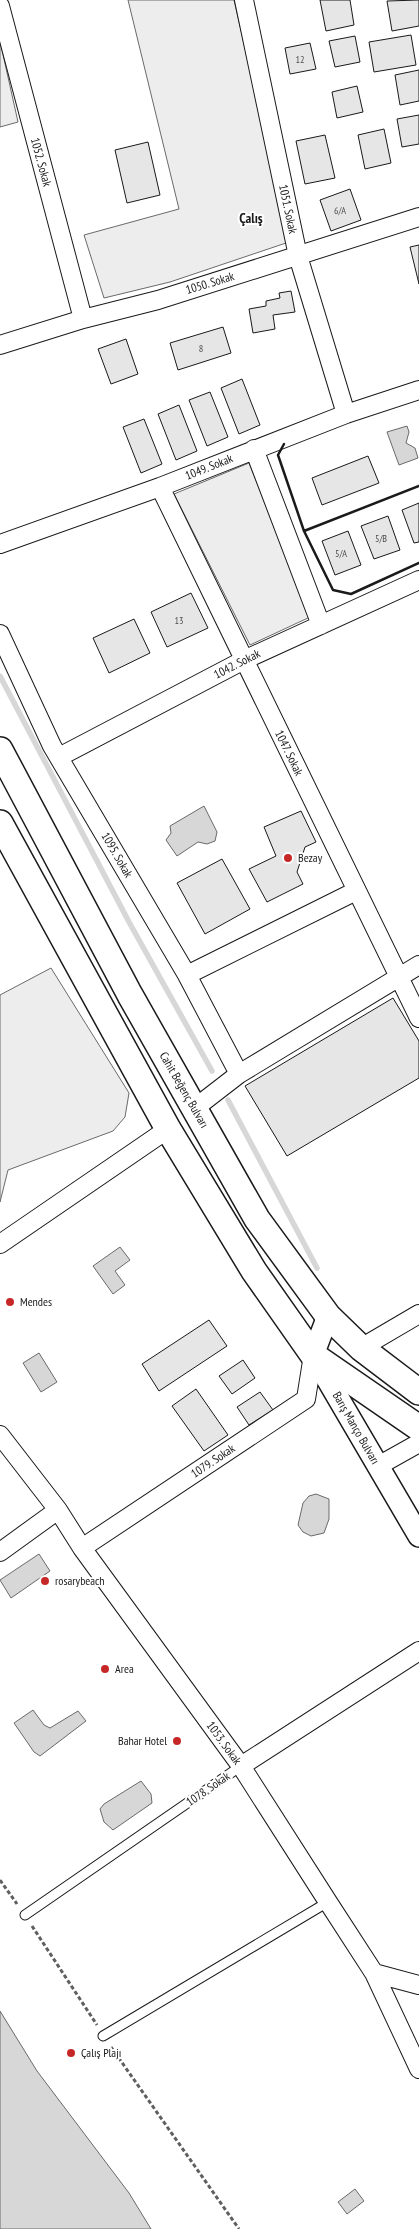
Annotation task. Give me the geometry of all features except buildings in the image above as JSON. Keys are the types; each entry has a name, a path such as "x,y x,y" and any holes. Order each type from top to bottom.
{"main road":[{"name":"Cahit Beğenç Bulvarı","path":"0,750 130,995 257,1219 328,1316 361,1348 419,1392"},
{"path":"0,823 168,1129 254,1272 313,1355 419,1428"}],"street":[{"name":"1051. Sokak","path":"244,0 298,256 346,414"},
{"name":"1052. Sokak","path":"0,6 82,319"},
{"name":"1050. Sokak","path":"0,345 82,319 158,300 419,217"},
{"name":"1049. Sokak","path":"0,544 160,487 346,414 419,390"},
{"path":"254,449 321,625"},
{"name":"1047. Sokak","path":"160,487 419,1018"},
{"name":"1042. Sokak","path":"59,757 244,660 419,580"},
{"name":"1095. Sokak","path":"0,634 59,757 187,975 238,1074"},
{"path":"187,975 356,891"},
{"path":"195,1108 238,1074 419,965"},
{"path":"0,1244 168,1129"},
{"path":"361,1348 419,1314"},
{"path":"313,1355 328,1316"},
{"name":"Barış Manço Bulvarı","path":"313,1355 419,1536"},
{"name":"1079. Sokak","path":"82,1548 306,1399 313,1355"},
{"name":"1053. Sokak","path":"0,1436 58,1510 82,1548 241,1766 374,1973 419,2070"},
{"path":"378,1466 419,1443"},
{"path":"0,1552 58,1510"},
{"name":"1078. Sokak","path":"241,1766 419,1651"},
{"path":"374,1973 419,1985"}],"lane":[{"name":"1078. Sokak","path":"25,1915 241,1766"},
{"path":"103,2036 328,1902"}],"path":[{"path":"0,1880 25,1915 103,2036 239,2229"}],"shaded area":[{"path":"128,0 234,0 289,242 170,282 104,298 84,235 179,209"},
{"path":"0,41 18,122 0,127"},
{"path":"407,426 409,432 406,443 415,448 418,458 399,465 387,432"},
{"path":"249,463 310,617 250,645 174,494"},
{"path":"204,806 217,832 215,841 207,844 198,842 177,856 166,840 171,833 170,826"},
{"path":"51,968 129,1093 125,1117 113,1131 8,1170 0,1202 0,995"},
{"path":"120,1247 130,1260 115,1271 125,1285 113,1294 93,1266"},
{"path":"39,1353 57,1382 41,1392 23,1363"},
{"path":"316,1494 329,1499 329,1519 324,1533 311,1536 303,1532 298,1525 303,1503 309,1496"},
{"path":"39,1554 50,1571 11,1598 0,1580"},
{"path":"33,1710 44,1725 50,1728 78,1711 86,1721 40,1756 34,1752 14,1723"},
{"path":"141,1781 151,1794 152,1803 113,1830 104,1822 100,1809 104,1804"},
{"path":"0,2011 37,2071 129,2193 151,2229 0,2229"},
{"path":"355,2189 364,2201 347,2214 338,2202"}],"waterway":[{"path":"0,676 129,922 212,1071"},
{"path":"228,1100 317,1268"}],"wall":[{"path":"284,444 278,455 304,531 419,486"},
{"path":"304,531 333,590 351,594 419,563"}],"place":[{"name":"Bezay","path":"288,858"},
{"name":"Mendes","path":"10,1302"},
{"name":"rosarybeach","path":"45,1581"},
{"name":"Area","path":"105,1669"},
{"name":"Bahar Hotel","path":"177,1741"},
{"name":"Çalış Plajı","path":"71,2053"}],"district":[{"name":"Çalış","path":"251,218"}]}
